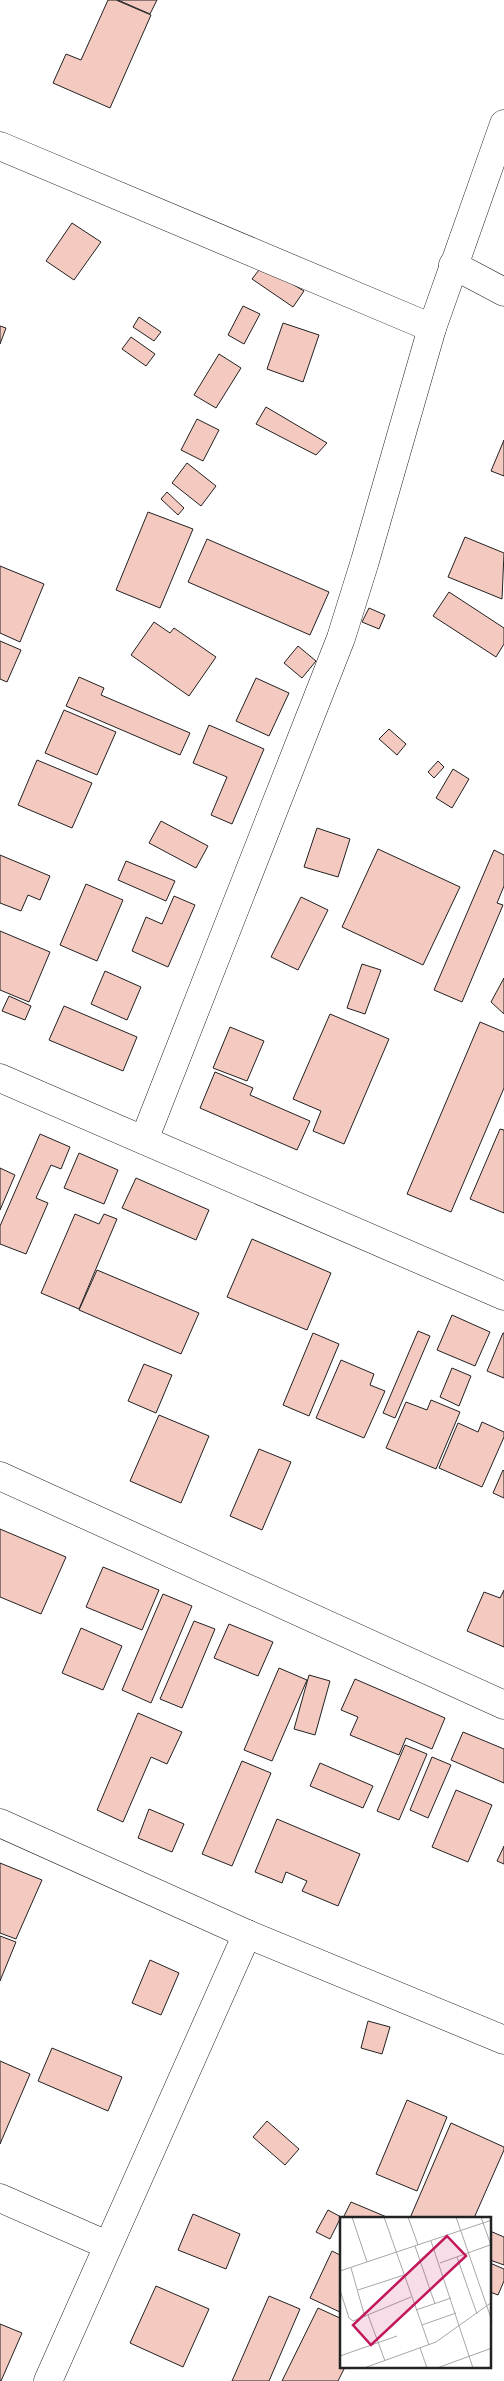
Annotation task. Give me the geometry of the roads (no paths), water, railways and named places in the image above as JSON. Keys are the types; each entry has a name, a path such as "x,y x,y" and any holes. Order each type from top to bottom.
{"street":[{"path":"144,1140 341,638 368,552 432,328 504,124"},
{"path":"0,146 432,328"},
{"path":"453,265 504,292"},
{"path":"0,1078 504,1296"},
{"path":"0,1476 504,1705"},
{"path":"0,1823 247,1934 504,2040"},
{"path":"48,2381 247,1934"},
{"path":"0,2198 107,2245"}]}
